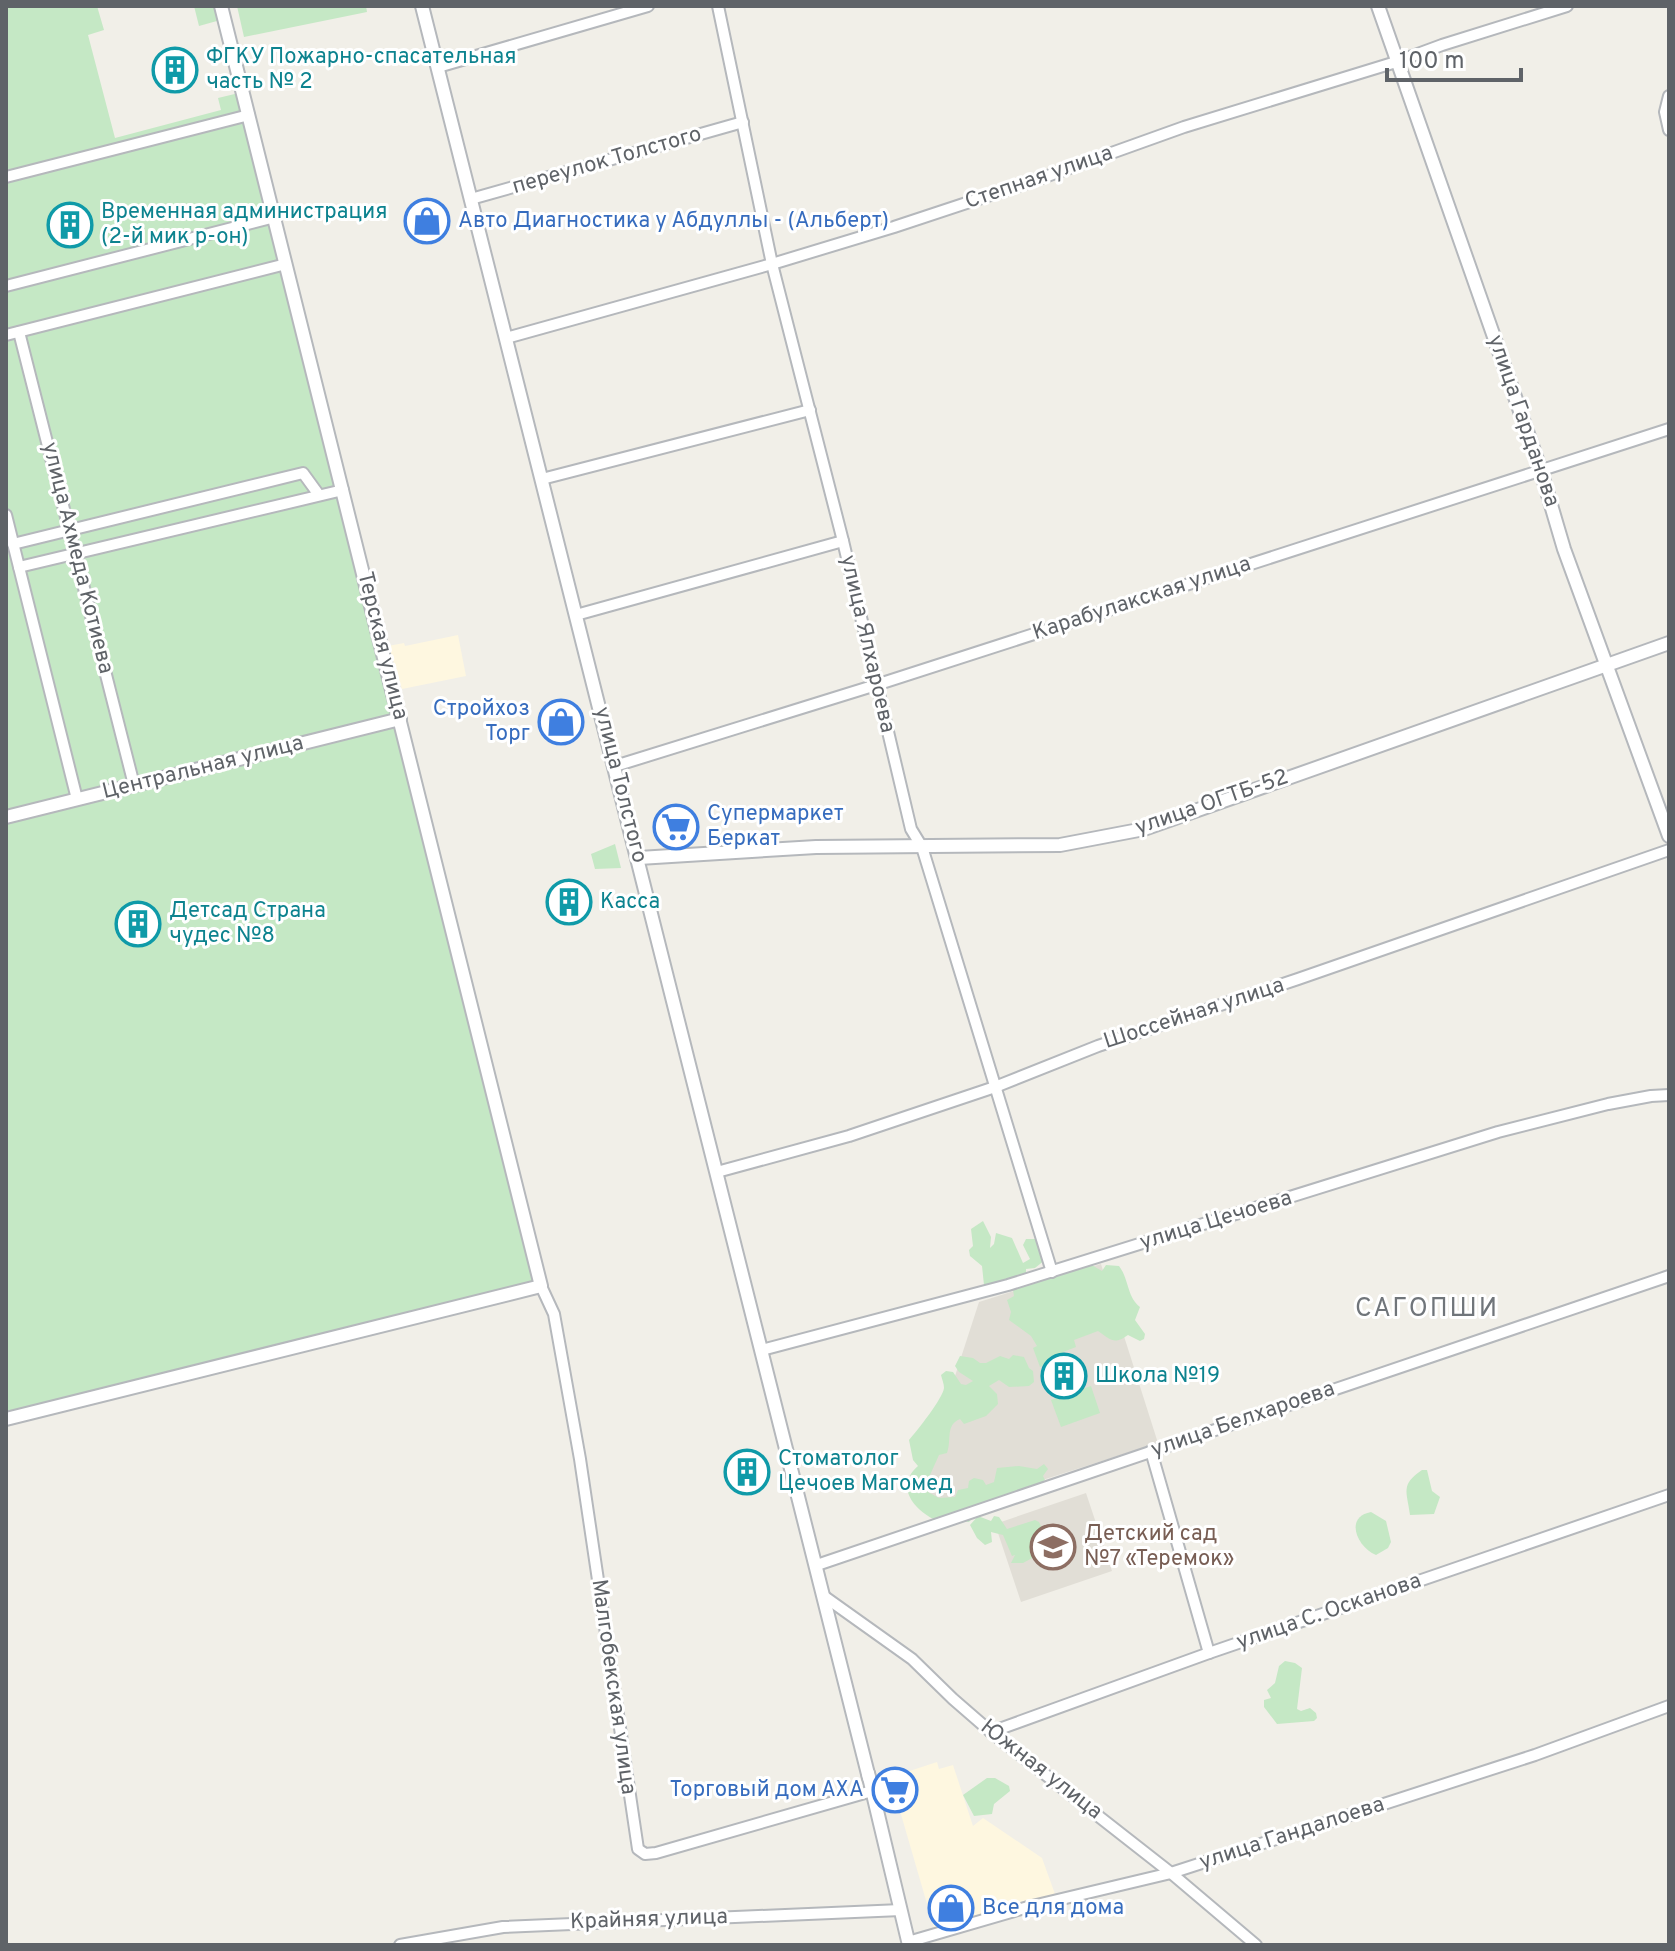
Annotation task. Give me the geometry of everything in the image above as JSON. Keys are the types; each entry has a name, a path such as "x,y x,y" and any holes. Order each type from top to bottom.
{"street":[{"name":"Терская улица","path":"221,6 541,1286"},
{"name":"улица Толстого","path":"422,6 817,1565"},
{"path":"438,67 648,6"},
{"name":"улица Ялхароева","path":"718,6 772,264 843,541 911,829 922,847 1052,1272"},
{"name":"улица Гарданова","path":"1378,6 1541,471 1564,549 1669,836"},
{"name":"Степная улица","path":"506,338 772,264 1039,179 1198,123 1567,6"},
{"path":"1669,96 1665,112 1669,130"},
{"path":"6,177 249,115"},
{"name":"переулок Толстого","path":"471,199 743,122"},
{"path":"6,286 275,217"},
{"path":"6,335 286,264"},
{"name":"улица Ахмеда Котиева","path":"19,332 134,785"},
{"path":"542,479 810,410"},
{"name":"Карабулакская улица","path":"615,766 1669,429"},
{"path":"11,549 70,530 303,473 319,495"},
{"path":"19,567 343,490"},
{"path":"6,515 11,549 19,567 77,799"},
{"path":"576,615 843,541"},
{"name":"улица ОГТБ-52","path":"639,858 816,847 1060,845 1144,829 1669,643"},
{"name":"Центральная улица","path":"6,817 400,719"},
{"name":"Шоссейная улица","path":"717,1172 849,1136 995,1087 1098,1046 1669,850"},
{"name":"улица Цечоева","path":"762,1350 1052,1272 1498,1132 1608,1104 1669,1095"},
{"name":"улица Белхароева","path":"817,1565 1669,1276"},
{"path":"6,1419 541,1286"},
{"name":"Малгобекская улица","path":"541,1286 554,1314 580,1459 638,1849 645,1854 656,1853 870,1785"},
{"path":"1151,1451 1209,1653"},
{"name":"улица С. Осканова","path":"991,1732 1209,1653 1669,1495"},
{"path":"817,1565 870,1785"},
{"path":"817,1565 909,1944"},
{"name":"Южная улица","path":"825,1597 912,1659 991,1732 1171,1873 1256,1945"},
{"name":"улица Гандалоева","path":"909,1944 1028,1907 1171,1873 1535,1755 1669,1706"},
{"name":"Крайняя улица","path":"400,1945 512,1927 901,1910"}],"shaded area":[{"path":"458,635 466,676 402,689 388,646 404,643 405,646"},
{"path":"1101,1264 1158,1443 930,1516 920,1484 979,1302"},
{"name":"Детский сад №7 «Теремок»","path":"1086,1493 1112,1571 1021,1602 995,1524"},
{"path":"937,1762 939,1769 953,1765 973,1826 983,1818 1042,1858 1055,1894 934,1928 898,1804 890,1806 882,1780"}],"green space":[{"path":"6,6 97,6 104,30 88,35 115,138 221,110 218,98 243,92 541,1286 6,1419"},
{"path":"194,6 221,6 224,19 199,26"},
{"path":"237,6 366,6 367,12 244,37"},
{"path":"615,844 621,868 595,869 591,854"},
{"path":"983,1221 991,1237 990,1248 996,1233 1012,1238 1023,1263 1030,1259 1023,1245 1026,1239 1036,1239 1045,1260 1035,1268 1026,1269 1026,1273 1090,1264 1102,1271 1106,1265 1119,1266 1140,1307 1135,1320 1145,1334 1144,1339 1140,1341 1128,1335 1113,1340 1098,1331 1074,1340 1076,1347 1063,1352 1065,1358 1040,1367 1033,1348 1037,1346 1031,1336 1009,1320 1011,1312 1007,1300 1014,1296 1013,1290 984,1285 982,1266 970,1256 969,1250 973,1246 971,1229"},
{"path":"1013,1355 1024,1357 1033,1371 1034,1382 1029,1386 1009,1387 999,1380 989,1386 997,1394 998,1404 986,1416 964,1424 960,1419 952,1425 947,1453 939,1455 930,1475 928,1492 939,1498 955,1497 958,1490 968,1488 969,1481 974,1478 983,1480 986,1485 994,1482 997,1468 1019,1466 1037,1469 1044,1464 1048,1469 1043,1476 1045,1480 1037,1485 1036,1492 1015,1504 1001,1508 979,1503 978,1511 969,1522 958,1520 953,1526 932,1519 914,1504 909,1495 907,1486 910,1476 918,1466 913,1460 909,1440 943,1393 941,1375 946,1371 953,1372 961,1384 966,1385 973,1381 955,1366 960,1356 986,1363 1000,1356 1009,1359"},
{"path":"1091,1386 1100,1413 1061,1427 1051,1400"},
{"path":"1422,1470 1427,1470 1432,1491 1440,1497 1434,1514 1410,1515 1408,1485"},
{"path":"1371,1512 1386,1521 1391,1542 1388,1548 1376,1555 1363,1546 1356,1532 1358,1520"},
{"path":"978,1516 991,1521 994,1516 999,1517 1007,1529 1035,1520 1039,1522 1051,1548 1037,1559 1034,1557 1023,1563 1011,1563 1015,1555 1012,1556 1003,1535 991,1532 992,1542 985,1545 977,1538 970,1525"},
{"path":"1285,1661 1302,1668 1297,1709 1310,1708 1316,1713 1314,1721 1277,1724 1264,1707 1264,1700 1271,1698 1267,1690 1275,1683 1279,1666"},
{"path":"987,1778 995,1778 1009,1786 1010,1791 994,1804 992,1814 974,1816 963,1795"}],"place":[{"name":"ФГКУ Пожарно-спасательная часть № 2","path":"175,70"},
{"name":"Авто Диагностика у Абдуллы - (Альберт)","path":"427,221"},
{"name":"Временная администрация (2-й мик р-он)","path":"70,225"},
{"name":"Стройхоз Торг","path":"561,722"},
{"name":"Супермаркет Беркат","path":"676,827"},
{"name":"Касса","path":"569,902"},
{"name":"Детсад Страна чудес №8","path":"138,924"},
{"name":"Школа №19","path":"1064,1376"},
{"name":"Стоматолог Цечоев Магомед","path":"747,1472"},
{"name":"Детский сад №7 «Теремок»","path":"1053,1547"},
{"name":"Торговый дом АХА","path":"895,1790"},
{"name":"Все для дома","path":"951,1908"}],"district":[{"name":"САГОПШИ","path":"1427,1309"}]}
